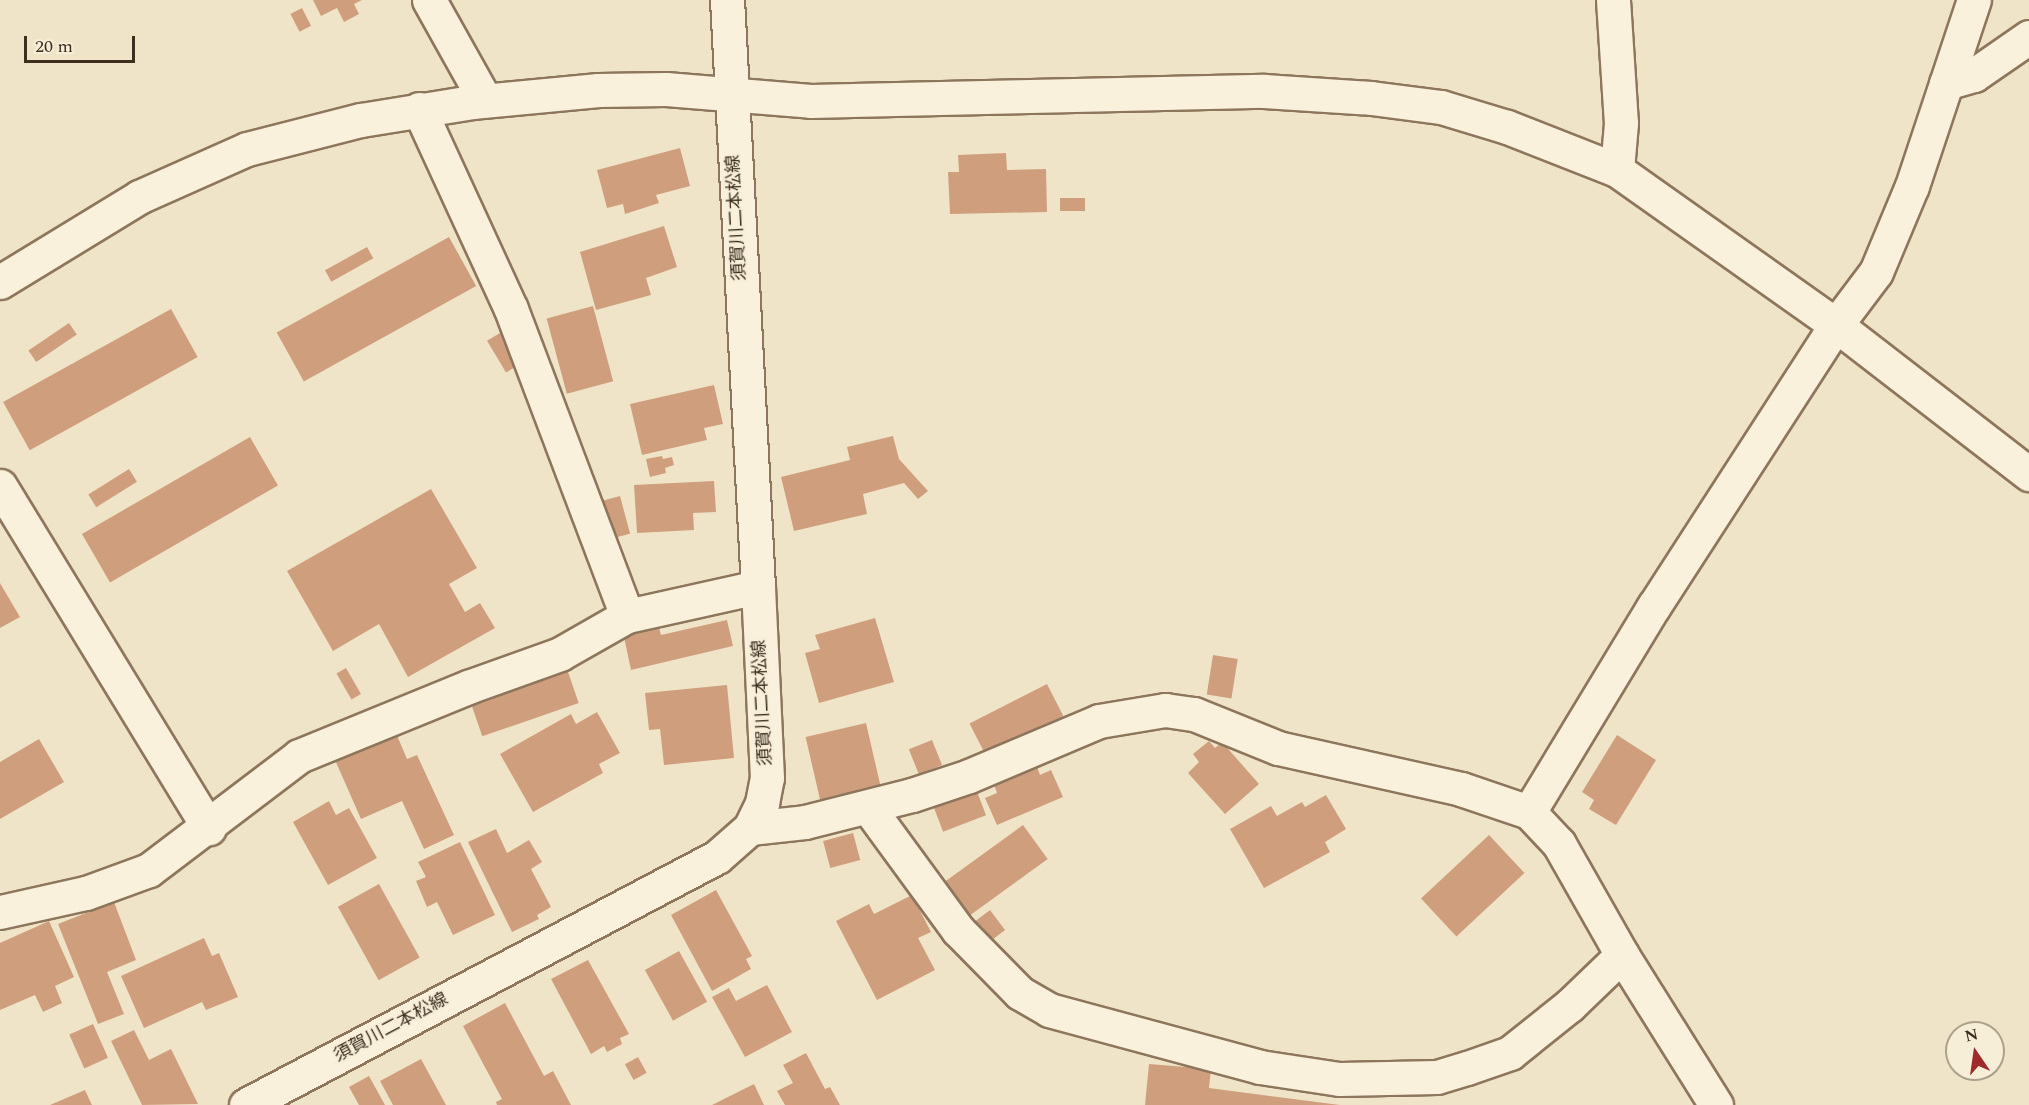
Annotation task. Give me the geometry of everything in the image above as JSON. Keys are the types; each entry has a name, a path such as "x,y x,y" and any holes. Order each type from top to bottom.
{"street":[{"path":"429,0 485,100"},
{"name":"須賀川二本松線","path":"246,1105 717,857 750,828 762,803 766,778 758,587 730,95 727,0"},
{"path":"1612,0 1621,123 1617,170"},
{"path":"1529,812 1654,606 1836,325 1876,272 1895,232 1974,0"},
{"path":"1946,83 1974,75 2029,37"},
{"path":"0,282 139,196 192,171 290,136 419,109 485,100 598,90 666,89 811,101 1264,91 1371,98 1441,107 1508,127 1617,170 1836,325 2029,474"},
{"path":"419,109 511,309 627,616"},
{"path":"0,486 209,828"},
{"path":"0,912 86,893 149,870 209,828 299,756 468,687 560,654 627,616 758,587"},
{"path":"750,828 805,822 868,807 969,776 1099,721 1165,710 1194,714 1278,748 1461,789 1529,812 1559,844 1622,955 1716,1105"},
{"path":"868,807 958,930 1020,993 1049,1010 1260,1067 1339,1079 1437,1077 1467,1068 1510,1053 1570,1005 1622,955"}],"building":[{"path":"313,0 362,0 354,4 359,14 344,22 337,8 321,16"},
{"path":"302,8 311,26 299,32 290,14"},
{"path":"680,148 690,186 656,195 659,203 625,214 623,204 607,208 597,170"},
{"path":"1006,153 1007,170 1046,169 1047,212 950,214 948,172 959,172 958,155"},
{"path":"1060,198 1085,198 1085,211 1060,211"},
{"path":"664,226 677,267 646,278 651,295 596,310 580,252"},
{"path":"449,237 476,286 304,381 277,333"},
{"path":"367,247 373,258 331,282 325,270"},
{"path":"593,306 613,381 567,394 547,318"},
{"path":"171,309 198,357 30,450 3,402"},
{"path":"69,323 77,335 36,362 28,350"},
{"path":"505,330 524,362 506,373 487,341"},
{"path":"714,385 723,424 704,428 707,440 642,455 630,404"},
{"path":"893,436 899,459 928,491 918,499 904,483 863,494 867,514 794,531 781,477 850,460 847,447"},
{"path":"250,437 278,485 110,582 82,534"},
{"path":"662,456 663,459 672,457 674,465 665,468 666,473 650,477 646,459"},
{"path":"129,469 137,482 96,507 88,494"},
{"path":"714,481 716,512 693,513 694,530 637,533 634,485"},
{"path":"431,489 477,568 449,584 465,612 480,603 495,628 408,677 379,624 333,651 287,571"},
{"path":"620,496 630,534 610,539 600,501"},
{"path":"0,583 20,617 0,628"},
{"path":"875,618 894,682 819,703 805,653 820,649 815,635"},
{"path":"727,620 733,646 631,670 623,632 658,624 661,635"},
{"path":"1213,655 1238,659 1231,698 1207,695"},
{"path":"346,668 361,694 351,699 336,674"},
{"path":"567,669 579,703 482,736 471,702"},
{"path":"1047,684 1063,716 986,756 969,723"},
{"path":"727,685 734,758 664,765 660,729 649,730 645,693"},
{"path":"597,712 620,753 599,764 603,773 533,812 500,754 571,714 576,724"},
{"path":"866,723 881,789 821,803 806,737"},
{"path":"396,733 407,759 417,755 454,835 424,849 402,801 361,819 335,760"},
{"path":"1617,735 1656,760 1616,825 1589,809 1594,800 1582,792"},
{"path":"39,739 64,782 0,819 0,762"},
{"path":"932,740 942,765 919,774 909,749"},
{"path":"1209,741 1215,748 1222,742 1259,784 1225,814 1188,773 1199,762 1193,754"},
{"path":"1036,764 1040,775 1051,770 1063,797 997,825 985,798 997,793 993,782"},
{"path":"976,789 986,815 943,832 933,805"},
{"path":"1326,795 1346,829 1325,842 1330,852 1264,888 1230,829 1271,806 1277,816 1302,802 1305,807"},
{"path":"329,801 336,815 349,808 377,858 328,885 293,822"},
{"path":"1023,825 1048,859 966,918 941,884"},
{"path":"496,829 507,853 529,840 542,862 531,869 551,907 537,915 539,919 512,932 468,842"},
{"path":"853,833 860,860 830,868 823,841"},
{"path":"1489,835 1524,873 1456,936 1421,898"},
{"path":"460,842 495,915 453,935 437,902 427,907 416,881 426,877 418,862"},
{"path":"379,884 420,957 379,980 338,907"},
{"path":"716,890 752,956 746,959 751,969 712,991 671,915"},
{"path":"912,895 931,932 918,938 935,970 877,1000 836,921 869,904 874,914"},
{"path":"114,902 136,960 107,972 124,1014 98,1024 58,924"},
{"path":"990,910 1005,930 986,944 971,924"},
{"path":"49,921 74,977 55,986 62,1003 43,1012 35,995 0,1010 0,943"},
{"path":"204,938 212,956 219,953 238,997 206,1010 202,1002 144,1028 121,976"},
{"path":"679,951 707,1002 673,1021 645,970"},
{"path":"588,960 629,1034 620,1038 622,1044 607,1052 604,1046 591,1054 551,979"},
{"path":"767,985 792,1032 745,1057 712,997 729,988 736,1001"},
{"path":"505,1003 544,1076 553,1071 571,1105 497,1105 496,1102 502,1099 463,1026"},
{"path":"93,1024 108,1058 84,1068 69,1035"},
{"path":"134,1030 149,1060 171,1049 198,1104 142,1105 111,1041"},
{"path":"806,1053 825,1089 830,1087 840,1105 785,1105 777,1091 793,1083 783,1065"},
{"path":"638,1057 647,1073 634,1080 625,1064"},
{"path":"421,1059 446,1105 393,1105 380,1081"},
{"path":"1149,1064 1211,1069 1209,1088 1340,1105 1145,1105"},
{"path":"369,1076 385,1105 359,1105 349,1087"},
{"path":"754,1084 764,1105 712,1105"},
{"path":"85,1090 92,1105 50,1105"}]}
